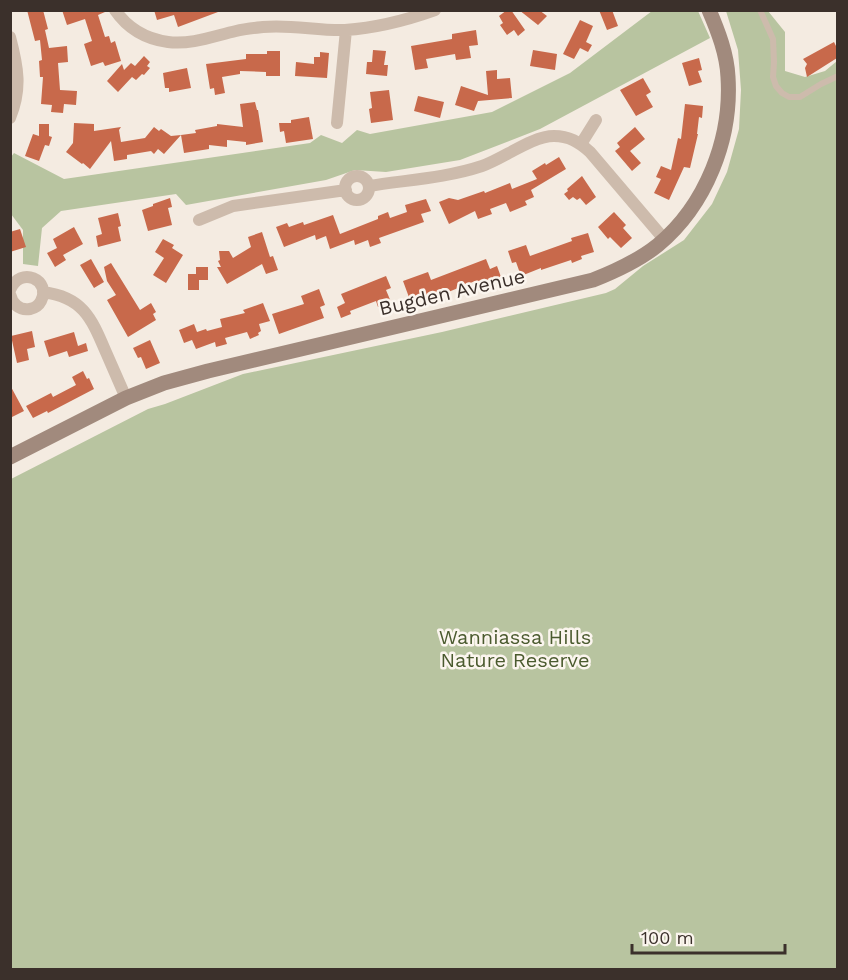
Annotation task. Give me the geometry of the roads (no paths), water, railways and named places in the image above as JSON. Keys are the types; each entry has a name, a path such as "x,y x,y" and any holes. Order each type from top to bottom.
{"street":[{"path":"115,10 121,19 140,34 174,43 192,42 238,30 265,27 346,30 420,16 435,10"},
{"name":"Bugden Avenue","path":"10,457 126,398 164,383 593,280 632,263 664,239 693,206 716,161 726,123 728,76 722,45 709,10"},
{"path":"337,123 346,30"},
{"path":"10,37 19,76 15,106 10,118"},
{"path":"581,144 596,120"},
{"path":"199,220 233,206 346,190 351,197 359,199 367,195 369,186 460,172 484,165 546,137 564,137 581,144 590,152 664,239"},
{"path":"24,277 37,280 43,292 39,304 26,309 14,304 11,295 13,284 17,279 24,277"},
{"path":"43,292 67,298 89,316 126,398"}],"lane":[{"path":"760,10 773,39 773,77 782,93 789,97 801,97 837,76"}],"park label":[{"name":"Wanniassa Hills Nature Reserve","path":"515,648"}]}
